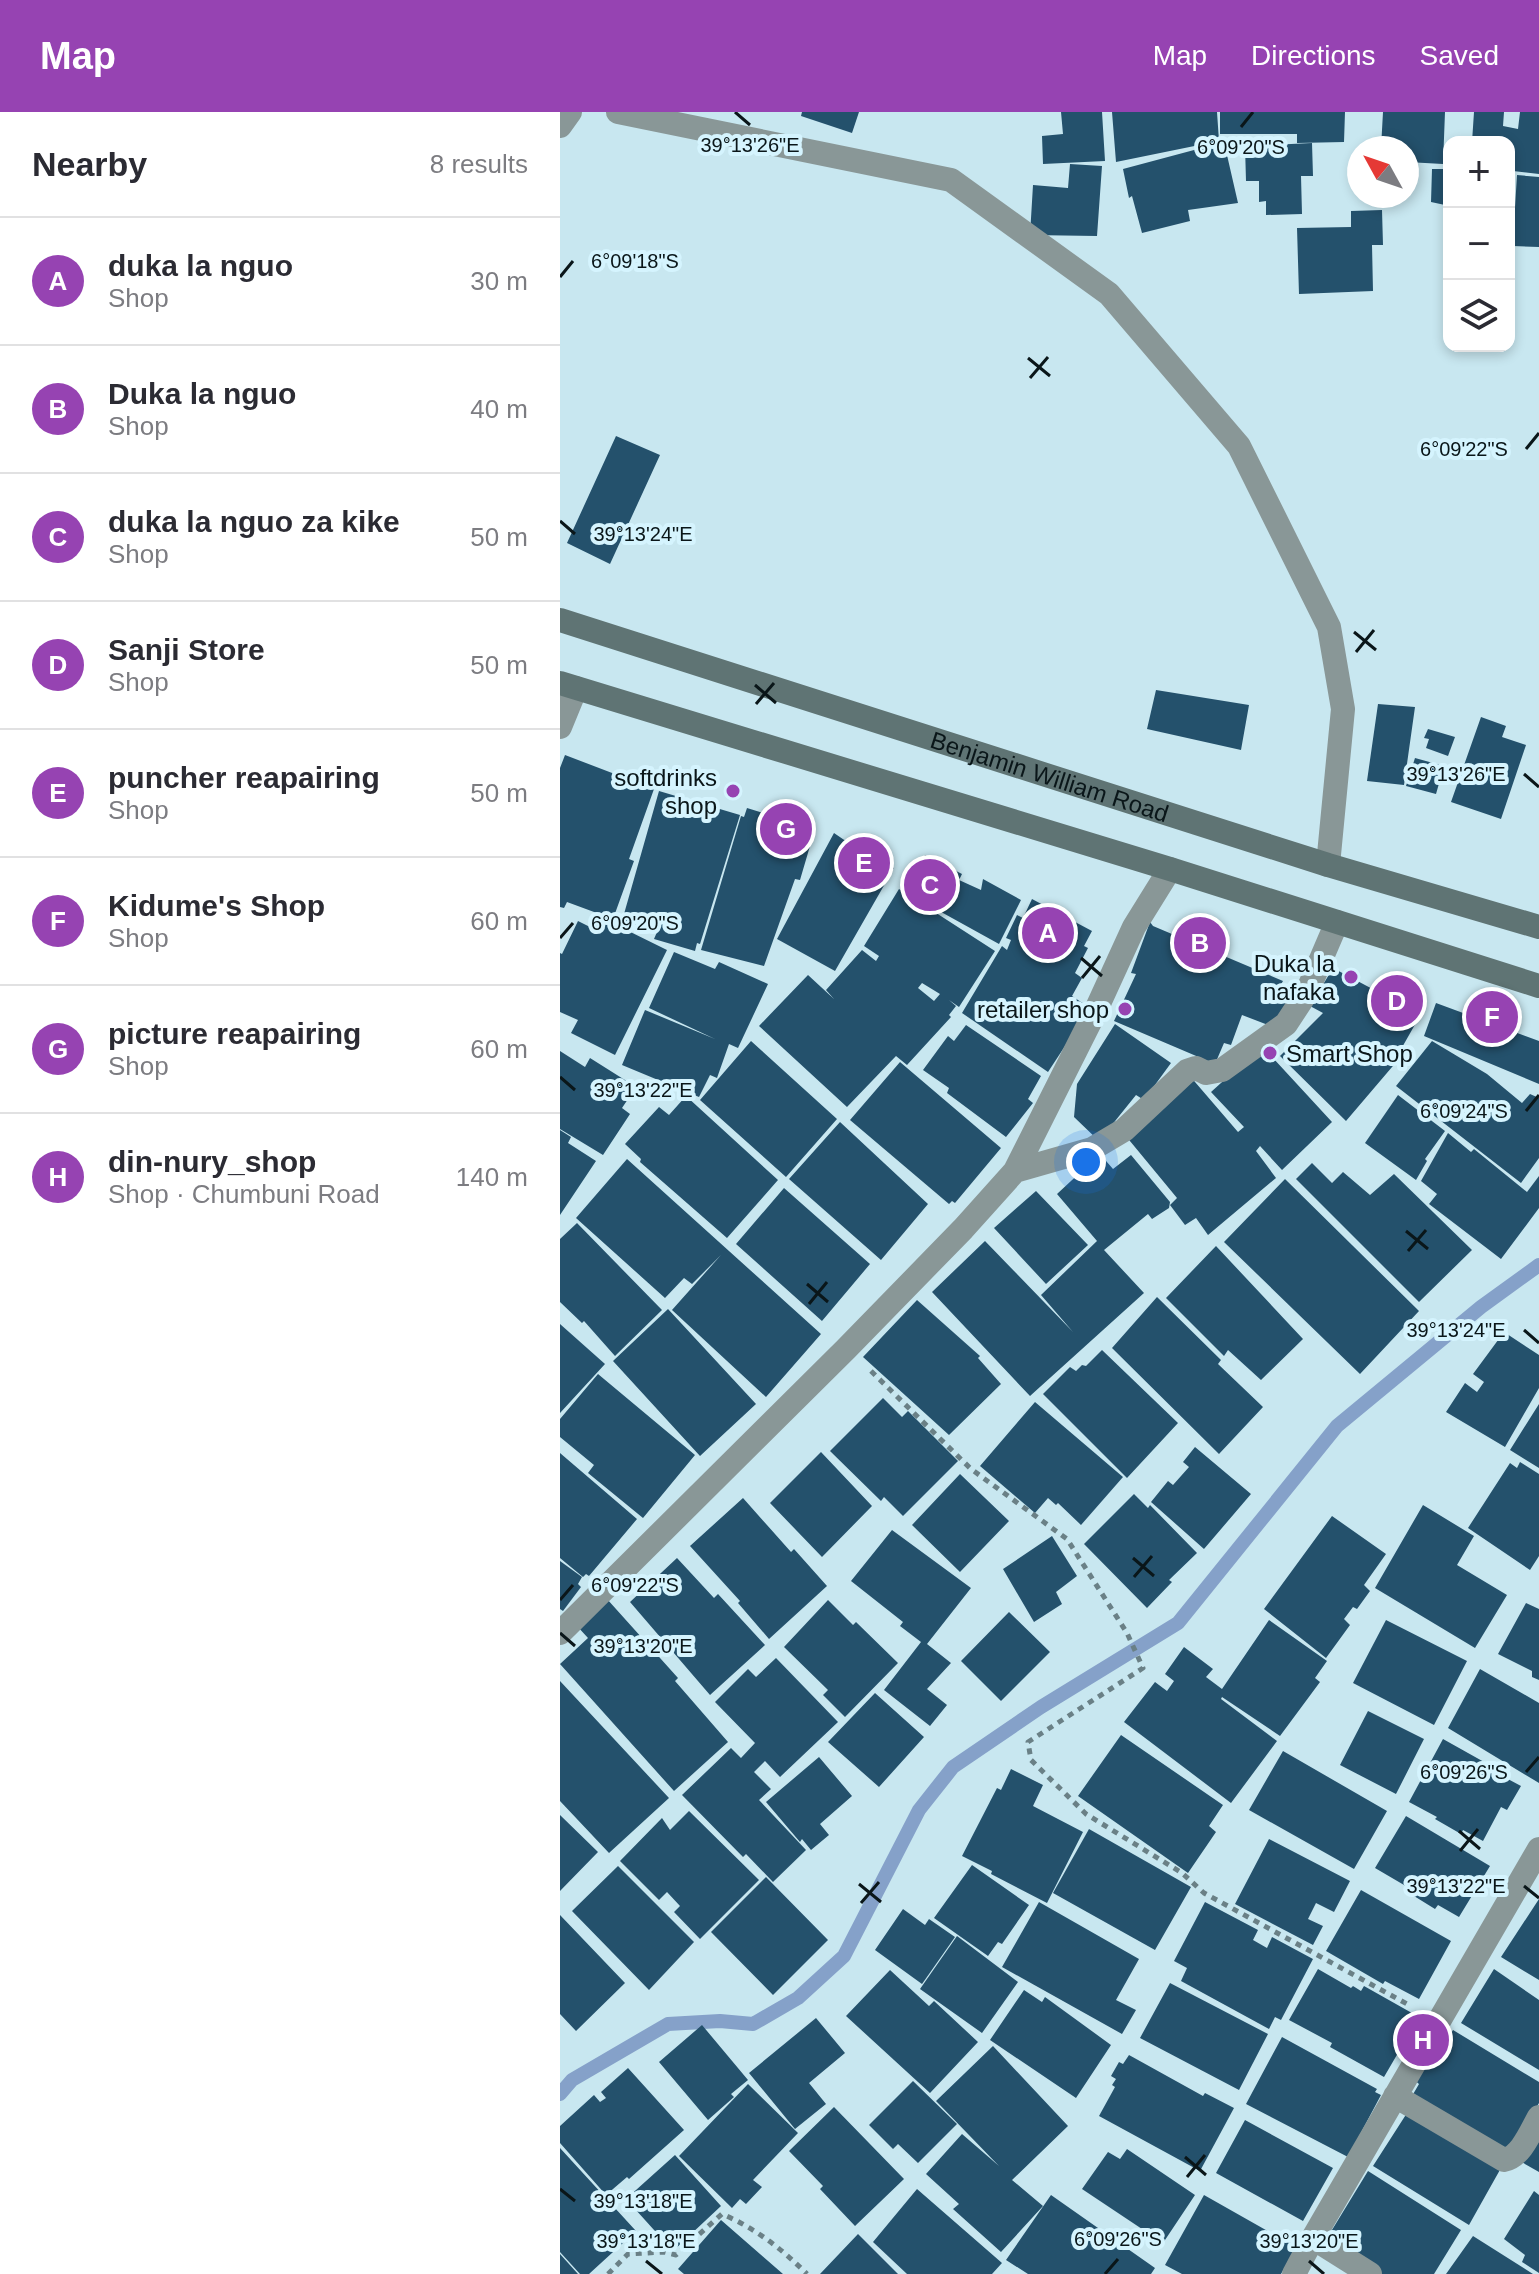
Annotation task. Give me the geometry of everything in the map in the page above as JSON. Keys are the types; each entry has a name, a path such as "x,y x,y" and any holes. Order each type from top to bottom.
{"main road":[{"name":"Benjamin William Road","path":"560,620 1328,865 1539,927"},
{"path":"568,685 1170,869 1539,986"}],"street":[{"path":"560,126 570,112"},
{"path":"618,112 951,180 1109,294 1239,446 1329,627 1343,709 1328,865"},
{"path":"560,727 568,685"},
{"path":"560,1633 846,1349 1015,1171 1134,927 1170,869"},
{"path":"1015,1171 1092,1149 1124,1130 1187,1071 1196,1068 1206,1073 1222,1070 1286,1024 1307,992 1337,922"},
{"path":"1294,2274 1539,1849"},
{"path":"1395,2096 1504,2160 1517,2154 1539,2117"},
{"path":"1313,2238 1370,2274"}],"path":[{"path":"846,1349 971,1469 1067,1539 1127,1633 1143,1668 1028,1742 1031,1760 1086,1814 1182,1873 1204,1893 1439,2021"},
{"path":"608,2274 628,2254 664,2252 676,2255 722,2214 744,2223 783,2250 807,2274"}],"building":[{"path":"802,112 859,112 852,133 801,116"},
{"path":"1061,112 1102,112 1105,161 1043,164 1042,136 1063,134"},
{"path":"1112,112 1217,112 1219,141 1116,162"},
{"path":"1220,112 1345,112 1344,142 1297,143 1297,134 1220,134"},
{"path":"1383,112 1445,112 1443,164 1419,163 1419,136 1382,136"},
{"path":"1474,112 1504,112 1503,126 1518,129 1520,112 1539,112 1539,174 1515,171 1515,136 1472,136"},
{"path":"1224,142 1238,203 1188,210 1190,221 1142,233 1132,196 1129,198 1123,169"},
{"path":"1312,143 1313,176 1301,176 1302,214 1266,215 1266,201 1259,202 1259,181 1246,181 1245,146"},
{"path":"1070,164 1102,166 1097,236 1030,235 1033,185 1068,188"},
{"path":"1432,169 1443,169 1443,205 1431,202"},
{"path":"1517,175 1539,177 1539,247 1515,246"},
{"path":"1382,210 1383,245 1372,245 1373,291 1299,294 1297,228 1351,227 1351,211"},
{"path":"616,436 660,455 610,564 567,543"},
{"path":"1156,690 1249,705 1241,750 1147,729"},
{"path":"1378,704 1415,707 1404,785 1367,781"},
{"path":"1481,717 1506,726 1502,737 1526,745 1501,819 1451,802"},
{"path":"1428,729 1455,737 1448,756 1426,748 1429,739 1424,738"},
{"path":"565,755 654,789 629,859 634,861 613,919 567,902 564,908 560,907 560,768"},
{"path":"1415,758 1444,766 1436,794 1406,786"},
{"path":"659,791 740,815 700,944 697,943 695,951 654,939 657,932 622,921"},
{"path":"747,808 815,829 800,880 795,879 764,966 701,950 741,816 744,817"},
{"path":"834,833 853,846 855,843 873,852 872,855 894,868 835,971 777,939"},
{"path":"925,855 962,874 959,880 981,890 983,879 1021,900 999,944 905,892"},
{"path":"899,889 995,951 959,1007 949,1000 956,1006 949,1015 951,1017 907,1065 896,1056 847,1107 759,1026 808,975 834,999 826,990 862,950 876,961 879,956 864,946","holes":["922,983 940,994 934,1001 918,988"]},
{"path":"1032,899 1092,931 1084,946 1088,948 1075,973 1082,978 1072,996 1090,1008 1048,1072 962,1013 1002,946 1007,950 1011,940 1006,938 1017,915 1023,918"},
{"path":"602,918 667,950 615,1055 571,1033 578,1020 560,1012 560,953 578,921 596,930"},
{"path":"1150,922 1153,926 1283,981 1275,995 1290,1003 1276,1028 1242,1015 1231,1045 1224,1043 1215,1064 1114,1021 1136,974 1131,973"},
{"path":"674,952 715,969 719,962 768,984 738,1048 729,1044 717,1078 710,1075 699,1097 622,1065 645,1010 715,1039 649,1008"},
{"path":"1333,968 1412,1010 1407,1017 1417,1021 1396,1058 1398,1060 1346,1121 1280,1056 1323,1013 1310,1006"},
{"path":"1436,1003 1539,1041 1539,1084 1424,1036"},
{"path":"1115,1024 1171,1063 1144,1100 1136,1095 1099,1141 1074,1117 1077,1084"},
{"path":"966,1025 1041,1076 1028,1099 1033,1103 1006,1137 947,1093 949,1088 923,1070 948,1036 954,1041"},
{"path":"751,1041 837,1119 786,1177 700,1100"},
{"path":"1432,1041 1487,1074 1522,1103 1530,1094 1539,1098 1539,1158 1521,1183 1396,1086"},
{"path":"1262,1046 1332,1122 1282,1170 1260,1146 1256,1151 1276,1178 1208,1235 1196,1218 1185,1225 1170,1205 1177,1198 1125,1135 1189,1075 1238,1132 1244,1127 1211,1092"},
{"path":"560,1051 585,1067 590,1058 636,1087 622,1108 630,1114 603,1155 560,1129"},
{"path":"900,1062 1001,1148 955,1203 952,1201 949,1204 850,1120"},
{"path":"1398,1095 1445,1131 1425,1159 1427,1161 1416,1180 1365,1143"},
{"path":"686,1096 778,1180 727,1238 640,1162 641,1159 625,1144 659,1107 669,1115"},
{"path":"840,1122 928,1204 881,1260 789,1179"},
{"path":"560,1130 571,1137 568,1143 596,1161 560,1215"},
{"path":"1448,1133 1471,1152 1474,1149 1527,1192 1539,1176 1539,1208 1501,1259 1429,1204 1437,1194 1421,1181"},
{"path":"1100,1154 1113,1169 1131,1155 1170,1202 1169,1208 1152,1219 1148,1214 1104,1250 1144,1293 1030,1396 932,1292 985,1241 1073,1332 1041,1295 1097,1241 1057,1194"},
{"path":"627,1159 821,1334 766,1397 672,1310 721,1255 692,1284 684,1278 665,1298 576,1218"},
{"path":"1312,1163 1332,1183 1343,1172 1370,1195 1394,1174 1472,1250 1419,1302 1296,1179"},
{"path":"1285,1179 1419,1311 1360,1374 1224,1242"},
{"path":"784,1188 870,1264 822,1321 736,1244"},
{"path":"1036,1191 1088,1245 1046,1284 994,1228"},
{"path":"577,1223 662,1310 615,1356 584,1321 582,1323 560,1302 560,1239"},
{"path":"1216,1246 1303,1339 1261,1380 1228,1350 1224,1356 1166,1298"},
{"path":"1157,1297 1221,1360 1218,1364 1263,1407 1219,1454 1112,1348"},
{"path":"917,1300 980,1356 978,1358 1001,1384 949,1435 863,1357"},
{"path":"668,1309 756,1404 700,1456 613,1361"},
{"path":"560,1324 605,1364 560,1413"},
{"path":"1504,1332 1539,1355 1539,1388 1505,1447 1446,1412 1465,1383 1477,1392 1484,1382 1473,1374"},
{"path":"1102,1350 1178,1423 1127,1478 1043,1394 1070,1367 1076,1371 1082,1365 1086,1366"},
{"path":"598,1374 695,1455 643,1518 588,1473 594,1465 560,1437 560,1419"},
{"path":"883,1398 902,1417 908,1411 958,1461 903,1516 884,1497 881,1501 830,1451"},
{"path":"1035,1402 1123,1477 1081,1525 1058,1503 1056,1505 1048,1498 1035,1513 980,1466"},
{"path":"1539,1404 1539,1468 1510,1450"},
{"path":"1195,1447 1251,1494 1204,1549 1151,1502 1168,1481 1173,1485 1189,1467 1183,1462"},
{"path":"821,1452 872,1506 822,1557 770,1503"},
{"path":"560,1453 637,1519 589,1576 586,1574 583,1577 560,1558"},
{"path":"1520,1462 1539,1474 1539,1556 1530,1570 1468,1528 1510,1463 1517,1468"},
{"path":"960,1474 1009,1521 960,1572 912,1525"},
{"path":"1134,1494 1148,1508 1150,1505 1197,1553 1169,1580 1172,1582 1147,1608 1084,1544"},
{"path":"743,1498 791,1552 794,1549 827,1586 769,1639 738,1603 740,1601 690,1546"},
{"path":"1423,1505 1474,1536 1457,1565 1507,1595 1475,1648 1375,1588"},
{"path":"1332,1516 1386,1554 1364,1585 1370,1591 1357,1609 1353,1607 1344,1619 1350,1625 1326,1658 1264,1609"},
{"path":"892,1530 971,1588 927,1644 951,1663 927,1689 947,1705 930,1726 884,1690 921,1642 900,1626 903,1622 851,1581"},
{"path":"1052,1536 1077,1576 1056,1592 1062,1604 1034,1622 1003,1569"},
{"path":"677,1558 714,1598 718,1594 765,1645 710,1695 630,1602"},
{"path":"560,1561 582,1577 578,1584 581,1587 563,1611 560,1609"},
{"path":"607,1599 678,1678 675,1681 728,1742 674,1791 560,1664 588,1638 577,1626"},
{"path":"828,1600 898,1663 845,1717 823,1695 828,1690 784,1647"},
{"path":"1526,1603 1539,1609 1539,1680 1532,1677 1532,1671 1498,1654"},
{"path":"1009,1612 1050,1652 1001,1701 961,1661"},
{"path":"1269,1620 1327,1661 1315,1678 1320,1682 1280,1736 1222,1697 1277,1741 1231,1803 1124,1722 1155,1682 1167,1691 1174,1681 1165,1674 1184,1647 1213,1669 1206,1677 1222,1689"},
{"path":"1386,1620 1467,1661 1434,1725 1353,1683"},
{"path":"776,1658 838,1722 780,1777 765,1761 754,1772 771,1789 759,1800 806,1850 773,1882 746,1854 743,1857 682,1795 731,1748 741,1758 755,1743 715,1702 748,1669 756,1677"},
{"path":"1480,1669 1539,1703 1539,1783 1448,1728"},
{"path":"560,1681 669,1798 609,1853 560,1801"},
{"path":"875,1693 924,1737 879,1787 828,1742"},
{"path":"1368,1711 1424,1739 1396,1794 1340,1765"},
{"path":"1121,1735 1223,1805 1209,1826 1216,1832 1188,1873 1078,1796"},
{"path":"1443,1739 1521,1786 1507,1810 1501,1807 1483,1841 1463,1830 1461,1834 1409,1802"},
{"path":"1283,1751 1387,1811 1354,1869 1249,1810"},
{"path":"819,1757 852,1796 820,1824 829,1835 811,1850 802,1839 800,1842 766,1802"},
{"path":"1011,1769 1043,1785 1033,1806 1083,1832 1047,1903 962,1856 997,1788 1001,1790"},
{"path":"689,1811 759,1880 700,1939 674,1912 680,1906 667,1892 659,1900 620,1861 662,1818 670,1830"},
{"path":"560,1815 598,1852 560,1891"},
{"path":"1406,1816 1490,1866 1459,1917 1438,1905 1435,1909 1414,1896 1416,1892 1375,1868"},
{"path":"1089,1829 1191,1887 1155,1950 1053,1893"},
{"path":"1269,1839 1350,1881 1334,1912 1316,1903 1308,1919 1323,1926 1313,1945 1235,1904"},
{"path":"972,1865 1029,1905 1002,1944 998,1942 988,1956 934,1918"},
{"path":"618,1866 694,1942 649,1990 572,1911"},
{"path":"766,1877 828,1940 773,1995 711,1932"},
{"path":"1361,1890 1451,1941 1419,1999 1385,1981 1383,1984 1326,1951"},
{"path":"1539,1899 1539,1980 1501,1957"},
{"path":"1039,1902 1139,1959 1116,2000 1136,2010 1122,2034 1002,1967"},
{"path":"1205,1902 1258,1930 1253,1940 1267,1948 1272,1937 1313,1959 1281,2020 1275,2017 1269,2029 1181,1981 1187,1968 1174,1961"},
{"path":"903,1909 925,1925 929,1919 955,1937 922,1984 875,1950"},
{"path":"560,1915 625,1983 576,2031 560,2014"},
{"path":"957,1936 1018,1982 982,2033 920,1989"},
{"path":"1318,1969 1351,1988 1353,1986 1361,1991 1364,1986 1419,2017 1384,2077 1330,2047 1332,2043 1289,2020"},
{"path":"1494,1969 1539,2000 1539,2070 1461,2023"},
{"path":"890,1970 929,2006 934,2001 978,2042 930,2093 846,2016"},
{"path":"1170,1983 1268,2034 1239,2090 1140,2038"},
{"path":"1024,1990 1042,2002 1045,1997 1111,2045 1076,2098 990,2040"},
{"path":"816,2018 845,2053 809,2083 826,2104 795,2129 749,2073"},
{"path":"702,2025 748,2080 708,2120 659,2062"},
{"path":"1453,2030 1539,2082 1539,2103 1509,2154 1412,2096 1419,2084 1412,2078 1443,2031 1450,2035"},
{"path":"1282,2037 1377,2089 1375,2092 1381,2095 1348,2157 1246,2104"},
{"path":"993,2046 1068,2126 1012,2180 1043,2206 1001,2252 953,2209 959,2204 926,2174 962,2134 999,2166 936,2101"},
{"path":"1129,2055 1203,2096 1205,2093 1234,2108 1200,2171 1099,2116 1115,2087 1112,2085 1116,2079 1111,2076 1119,2062 1123,2064"},
{"path":"628,2068 684,2130 629,2179 627,2177 606,2195 560,2143 560,2126 594,2095 600,2102 606,2098 601,2092"},
{"path":"913,2081 957,2124 918,2163 898,2144 893,2149 869,2125"},
{"path":"748,2084 798,2133 753,2180 762,2187 746,2204 740,2199 732,2208 679,2156"},
{"path":"834,2107 904,2179 855,2226 820,2189 823,2186 789,2151"},
{"path":"1407,2113 1501,2168 1469,2225 1373,2166"},
{"path":"1245,2120 1333,2168 1303,2221 1216,2173"},
{"path":"1539,2127 1539,2172 1518,2160"},
{"path":"560,2148 636,2231 589,2274 580,2274 560,2252"},
{"path":"1127,2149 1195,2195 1163,2243 1082,2189 1108,2152 1120,2159"},
{"path":"675,2155 721,2206 673,2251 626,2199"},
{"path":"1368,2171 1461,2230 1434,2274 1377,2274 1324,2243"},
{"path":"917,2189 1002,2263 992,2274 907,2274 873,2242"},
{"path":"1534,2191 1539,2195 1539,2273 1522,2262 1525,2255 1504,2239"},
{"path":"1051,2195 1155,2268 1151,2274 1028,2274 1006,2260"},
{"path":"1204,2195 1296,2247 1281,2274 1182,2274 1165,2265"},
{"path":"721,2220 783,2274 684,2274 678,2269"},
{"path":"858,2234 898,2274 820,2274"},
{"path":"1473,2236 1533,2274 1446,2274"},
{"path":"560,2254 578,2274 560,2274"}],"waterway":[{"path":"560,2094 572,2080 668,2024 720,2021 753,2024 798,1998 844,1956 919,1810 953,1767 1041,1707 1178,1623 1337,1426 1481,1307 1539,1265"}],"place":[{"name":"softdrinks shop","path":"733,791"},
{"name":"picture reapairing","path":"786,829"},
{"name":"puncher reapairing","path":"864,863"},
{"name":"duka la nguo za kike","path":"930,885"},
{"name":"duka la nguo","path":"1048,933"},
{"name":"Duka la nguo","path":"1200,943"},
{"name":"Duka la nafaka","path":"1351,977"},
{"name":"Sanji Store","path":"1397,1001"},
{"name":"retailer shop","path":"1125,1009"},
{"name":"Kidume's Shop","path":"1492,1017"},
{"name":"Smart Shop","path":"1270,1053"},
{"name":"din-nury_shop","path":"1423,2040"}]}
